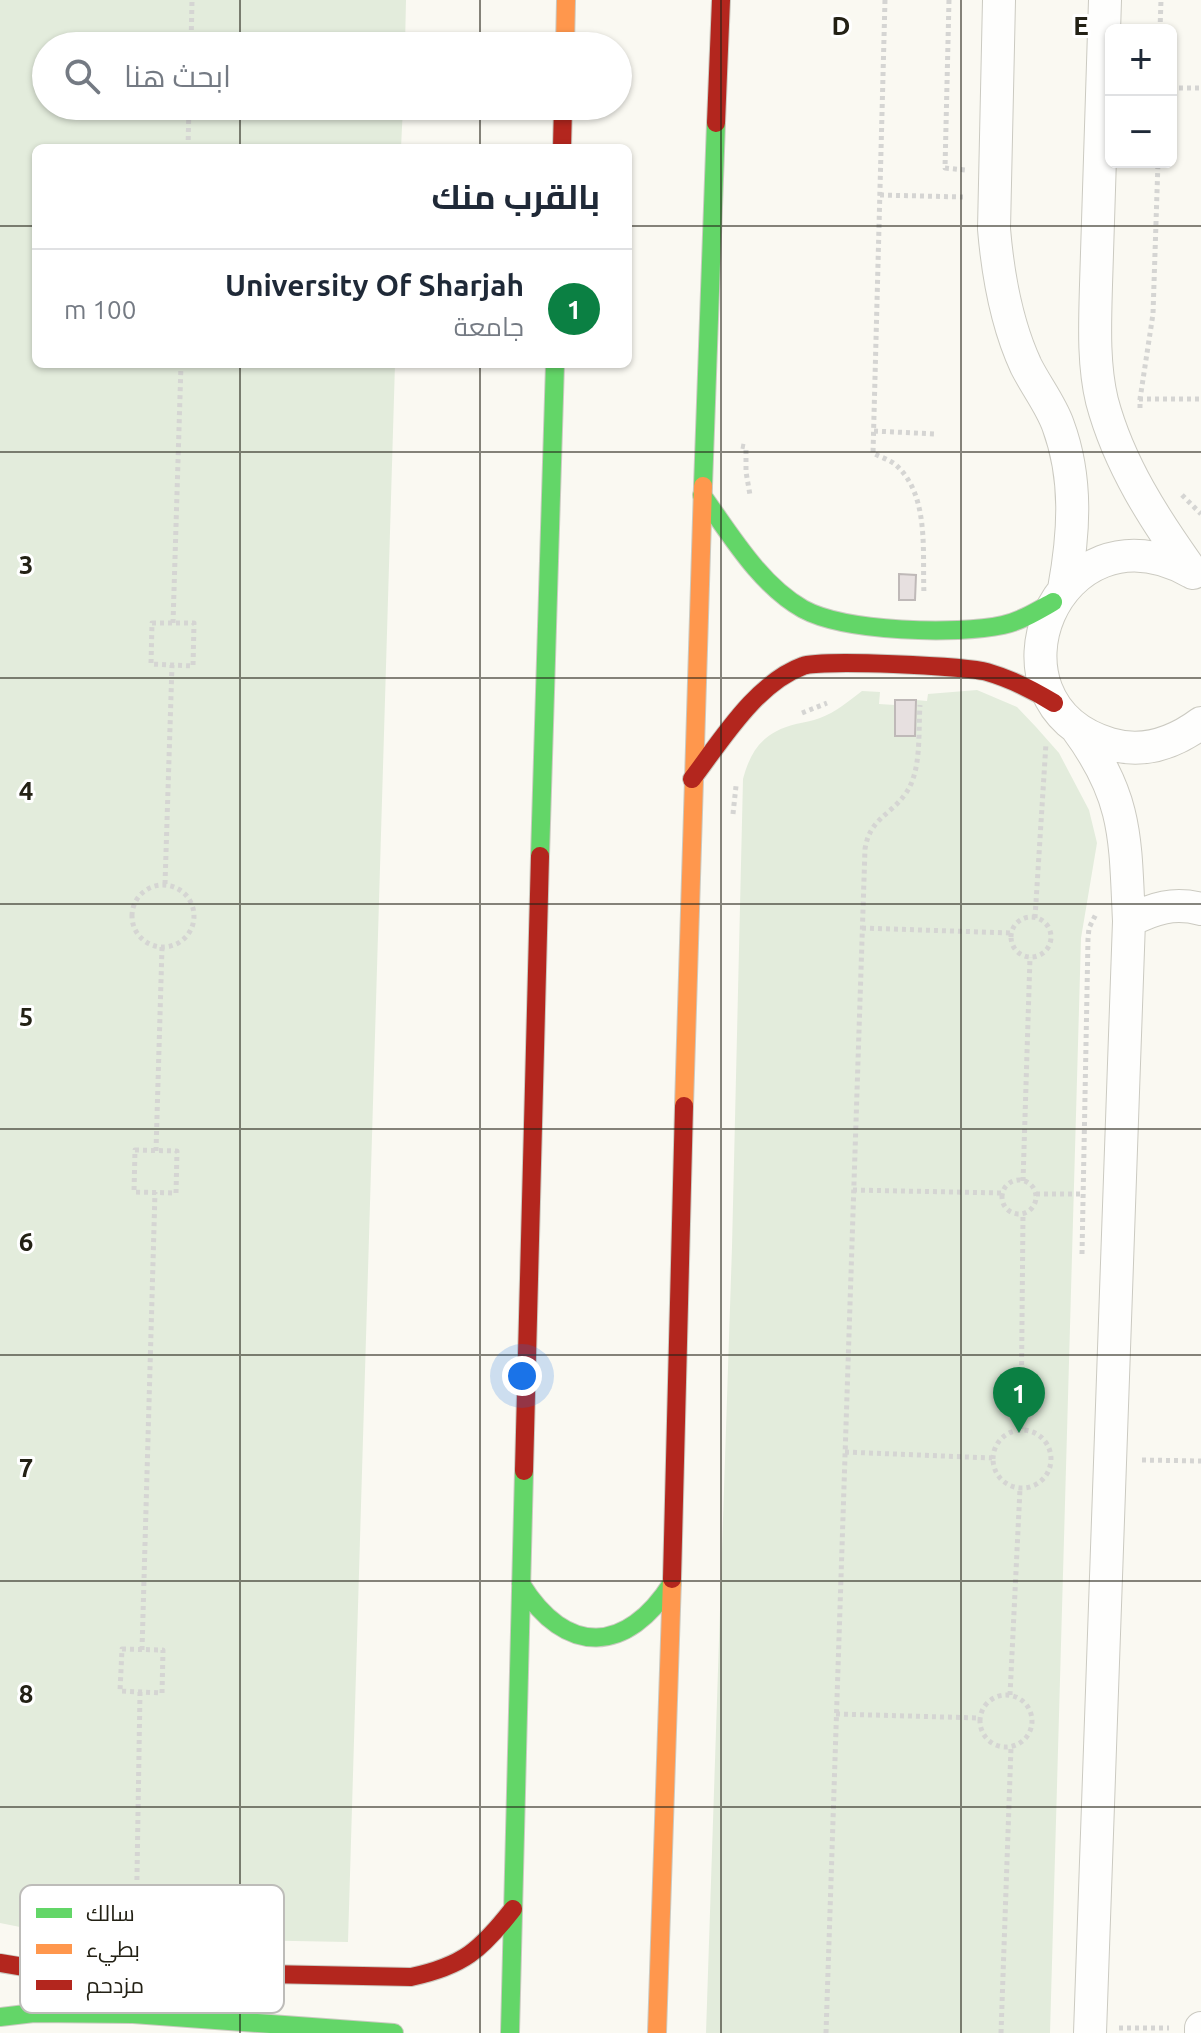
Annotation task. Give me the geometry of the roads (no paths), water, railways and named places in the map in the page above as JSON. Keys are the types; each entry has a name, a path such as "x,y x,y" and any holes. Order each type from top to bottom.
{"street":[{"path":"565,32 566,0"},
{"path":"657,2033 672,1583 692,779 721,0"},
{"path":"999,0 994,229 997,264 1013,331 1025,363 1058,423 1069,464 1074,505 1072,547 1058,595 1044,621 1040,642 1040,663 1045,684 1059,720 1096,740 1118,746 1140,748 1163,744 1184,736 1201,723"},
{"path":"1105,0 1096,285 1096,335 1102,399 1117,446 1139,491 1164,533 1197,577"},
{"path":"562,144 563,120"},
{"path":"510,2033 533,1075 555,368"},
{"path":"702,495 750,559 804,609 846,624 981,629 1005,625 1058,595 1079,574 1096,564 1136,555 1166,560 1197,577"},
{"path":"692,779 745,708 808,651 810,623 804,609"},
{"path":"945,628 946,667"},
{"path":"808,651 851,663 984,671 1032,689 1097,756 1114,792 1124,830 1129,921 1090,2031"},
{"path":"1129,921 1151,910 1175,905 1201,909"},
{"path":"521,1584 540,1615 570,1634 588,1638 623,1633 639,1625 653,1614 672,1583"},
{"path":"284,1981 411,1977 444,1971 470,1958 489,1940 513,1909"},
{"path":"0,1963 20,1966"},
{"path":"0,2017 34,2013 273,2018 394,2033"}],"place":[{"name":"University Of Sharjah","path":"1019,1433"}]}
